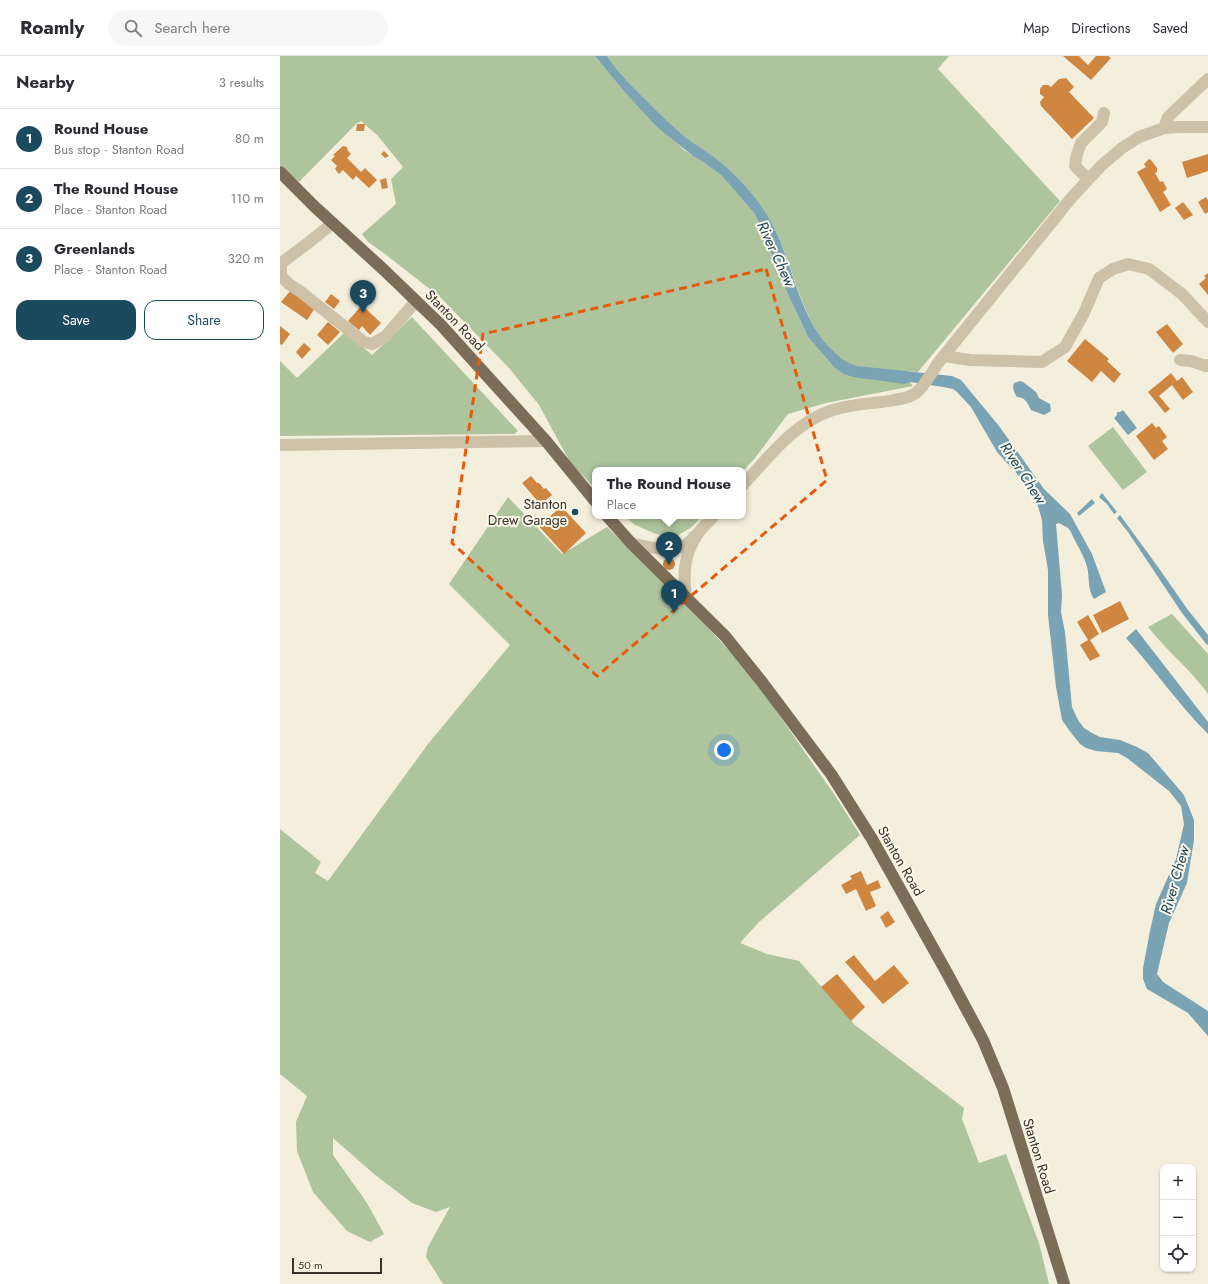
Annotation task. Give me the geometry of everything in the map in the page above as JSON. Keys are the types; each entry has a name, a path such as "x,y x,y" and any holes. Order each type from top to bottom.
{"main road":[{"name":"Stanton Road","path":"280,172 441,325 546,441 592,498"},
{"name":"Stanton Road","path":"610,519 725,636 831,774 872,839 948,973 983,1040 1003,1088 1064,1284"}],"street":[{"path":"1164,128 1168,117 1208,79"},
{"path":"1088,179 1074,166 1081,143 1102,122 1104,113"},
{"path":"746,482 777,447 798,428 813,419 831,411 867,403 905,398 918,392 941,360 1067,203 1102,164 1122,148 1140,137 1164,128 1208,127"},
{"path":"333,223 308,244 280,263 281,276 289,284 307,296 364,342 372,344 386,336 416,301"},
{"path":"941,360 1042,362 1064,347 1084,313 1099,278 1113,269 1128,264 1149,269 1182,294 1208,322"},
{"path":"1180,360 1191,361 1206,366 1208,365"},
{"path":"280,444 546,441"},
{"path":"632,543 652,548 671,548 685,545 711,519"},
{"path":"686,596 684,578 686,560 697,534"}],"highlighted area":[{"path":"766,269 827,480 597,676 452,543 483,334"}],"green space":[{"path":"280,56 595,56 622,89 684,150 722,176 754,213 765,234 778,273 808,337 834,367 910,382 913,386 826,403 788,414 746,468 592,467 592,485 571,464 539,405 509,368 441,298 368,242 362,234 396,204 391,179 403,167 378,136 361,121 356,124 299,182 280,165"},
{"path":"607,56 949,56 938,69 1060,201 918,372 879,370 858,367 843,361 827,345 815,328 805,309 775,229 753,195 728,168 671,125 627,81"},
{"path":"412,317 518,431 514,434 280,436 280,361 297,378 345,332 372,355"},
{"path":"1113,427 1147,472 1123,490 1088,446"},
{"path":"508,497 562,554 607,527 703,622 752,676 836,797 860,835 759,922 740,943 767,954 799,961 855,1025 964,1108 962,1119 979,1163 1006,1154 1039,1243 1049,1284 443,1284 426,1257 428,1247 450,1207 436,1212 412,1203 374,1174 333,1138 333,1155 367,1203 384,1234 370,1242 347,1231 313,1192 297,1151 296,1122 307,1096 280,1074 280,829 321,862 315,873 328,881 428,744 510,645 449,584"},
{"path":"628,519 699,519 692,527 675,537 656,534 635,525"},
{"path":"1172,614 1208,654 1208,694 1148,627"}],"water":[{"name":"River Chew","path":"595,56 607,56 627,81 666,120 684,136 711,154 728,168 753,195 774,227 809,318 819,335 835,353 846,362 857,366 952,376 961,380 999,426 1044,489 1070,514 1092,554 1106,592 1094,599 1090,591 1086,563 1071,532 1068,528 1059,523 1056,524 1062,595 1061,612 1065,632 1072,707 1078,720 1084,728 1092,733 1100,737 1120,740 1148,753 1184,795 1194,820 1194,840 1187,883 1169,923 1157,974 1163,982 1208,1011 1208,1036 1188,1013 1147,989 1143,979 1143,968 1156,904 1176,859 1184,824 1181,806 1169,791 1127,758 1118,753 1096,751 1086,748 1080,744 1062,720 1056,687 1048,615 1048,570 1043,541 1042,520 1035,496 997,452 971,407 953,389 910,382 905,384 853,377 844,374 834,367 808,337 778,273 765,234 754,213 722,176 693,156 657,127 622,89"},
{"path":"1020,381 1036,392 1039,398 1050,404 1051,411 1044,415 1031,410 1026,401 1017,397 1013,385 1014,383"},
{"path":"1123,410 1137,428 1128,435 1114,418 1117,415 1117,412"},
{"path":"1102,493 1117,512 1114,514 1107,504 1099,497"},
{"path":"1092,499 1095,503 1079,516 1077,513"},
{"path":"1120,515 1188,610 1208,635 1207,645 1182,613 1117,518"},
{"path":"1136,629 1208,722 1208,734 1186,711 1126,638"}],"building":[{"path":"1063,56 1079,56 1088,65 1096,56 1108,56 1111,58 1091,80"},
{"path":"1066,78 1074,87 1069,92 1094,118 1072,139 1041,106 1040,102 1044,97 1040,94 1040,89 1043,85 1048,85 1051,87 1059,79"},
{"path":"357,124 365,124 364,131 356,131"},
{"path":"343,146 347,147 351,154 347,158 361,172 365,168 377,180 369,188 356,176 353,180 343,170 339,174 335,169 337,166 331,160 335,156 333,155"},
{"path":"384,151 389,156 385,158 381,154"},
{"path":"1208,154 1208,171 1187,178 1182,162"},
{"path":"1149,159 1157,168 1157,172 1155,173 1160,182 1163,181 1167,189 1163,192 1171,205 1160,212 1137,172 1146,167 1144,164"},
{"path":"386,178 388,188 382,189 380,180"},
{"path":"1206,197 1208,200 1208,212 1205,214 1198,202"},
{"path":"1183,202 1193,215 1184,220 1175,208"},
{"path":"1208,273 1208,295 1199,284 1206,278 1204,276"},
{"path":"290,291 315,308 307,320 281,302"},
{"path":"331,294 340,301 334,309 325,302"},
{"path":"362,305 381,323 370,335 362,326 359,330 348,321"},
{"path":"328,322 340,332 328,345 317,335"},
{"path":"1167,324 1183,344 1173,353 1156,332"},
{"path":"280,326 290,334 282,345 280,344"},
{"path":"1085,339 1109,359 1107,361 1121,374 1114,383 1101,371 1092,382 1067,361"},
{"path":"304,343 311,349 302,359 296,352"},
{"path":"1171,373 1177,381 1182,377 1193,392 1183,400 1172,385 1159,396 1170,409 1165,413 1148,392"},
{"path":"1152,423 1156,428 1159,426 1167,437 1162,441 1168,449 1154,460 1136,436"},
{"path":"531,476 552,495 546,500 548,502 545,504 543,502 540,504 522,483"},
{"path":"559,504 586,533 564,554 535,522 540,517 544,522 556,511 554,508"},
{"path":"669,558 673,560 675,564 673,568 669,570 665,568 663,564 665,560"},
{"path":"1120,601 1129,619 1102,633 1093,615"},
{"path":"1088,615 1099,634 1090,640 1100,656 1090,661 1080,645 1088,640 1077,622"},
{"path":"861,871 867,885 878,880 881,888 870,892 876,906 866,911 856,889 846,894 841,885 852,879 850,876"},
{"path":"888,911 895,922 886,928 880,917"},
{"path":"854,955 875,981 894,965 909,983 883,1004 845,962"},
{"path":"837,974 865,1007 851,1021 821,987"}],"place":[{"name":"Greenlands","path":"363,313"},
{"name":"Stanton Drew Garage","path":"575,512"},
{"name":"The Round House","path":"669,565"},
{"name":"Round House","path":"674,613"}]}
